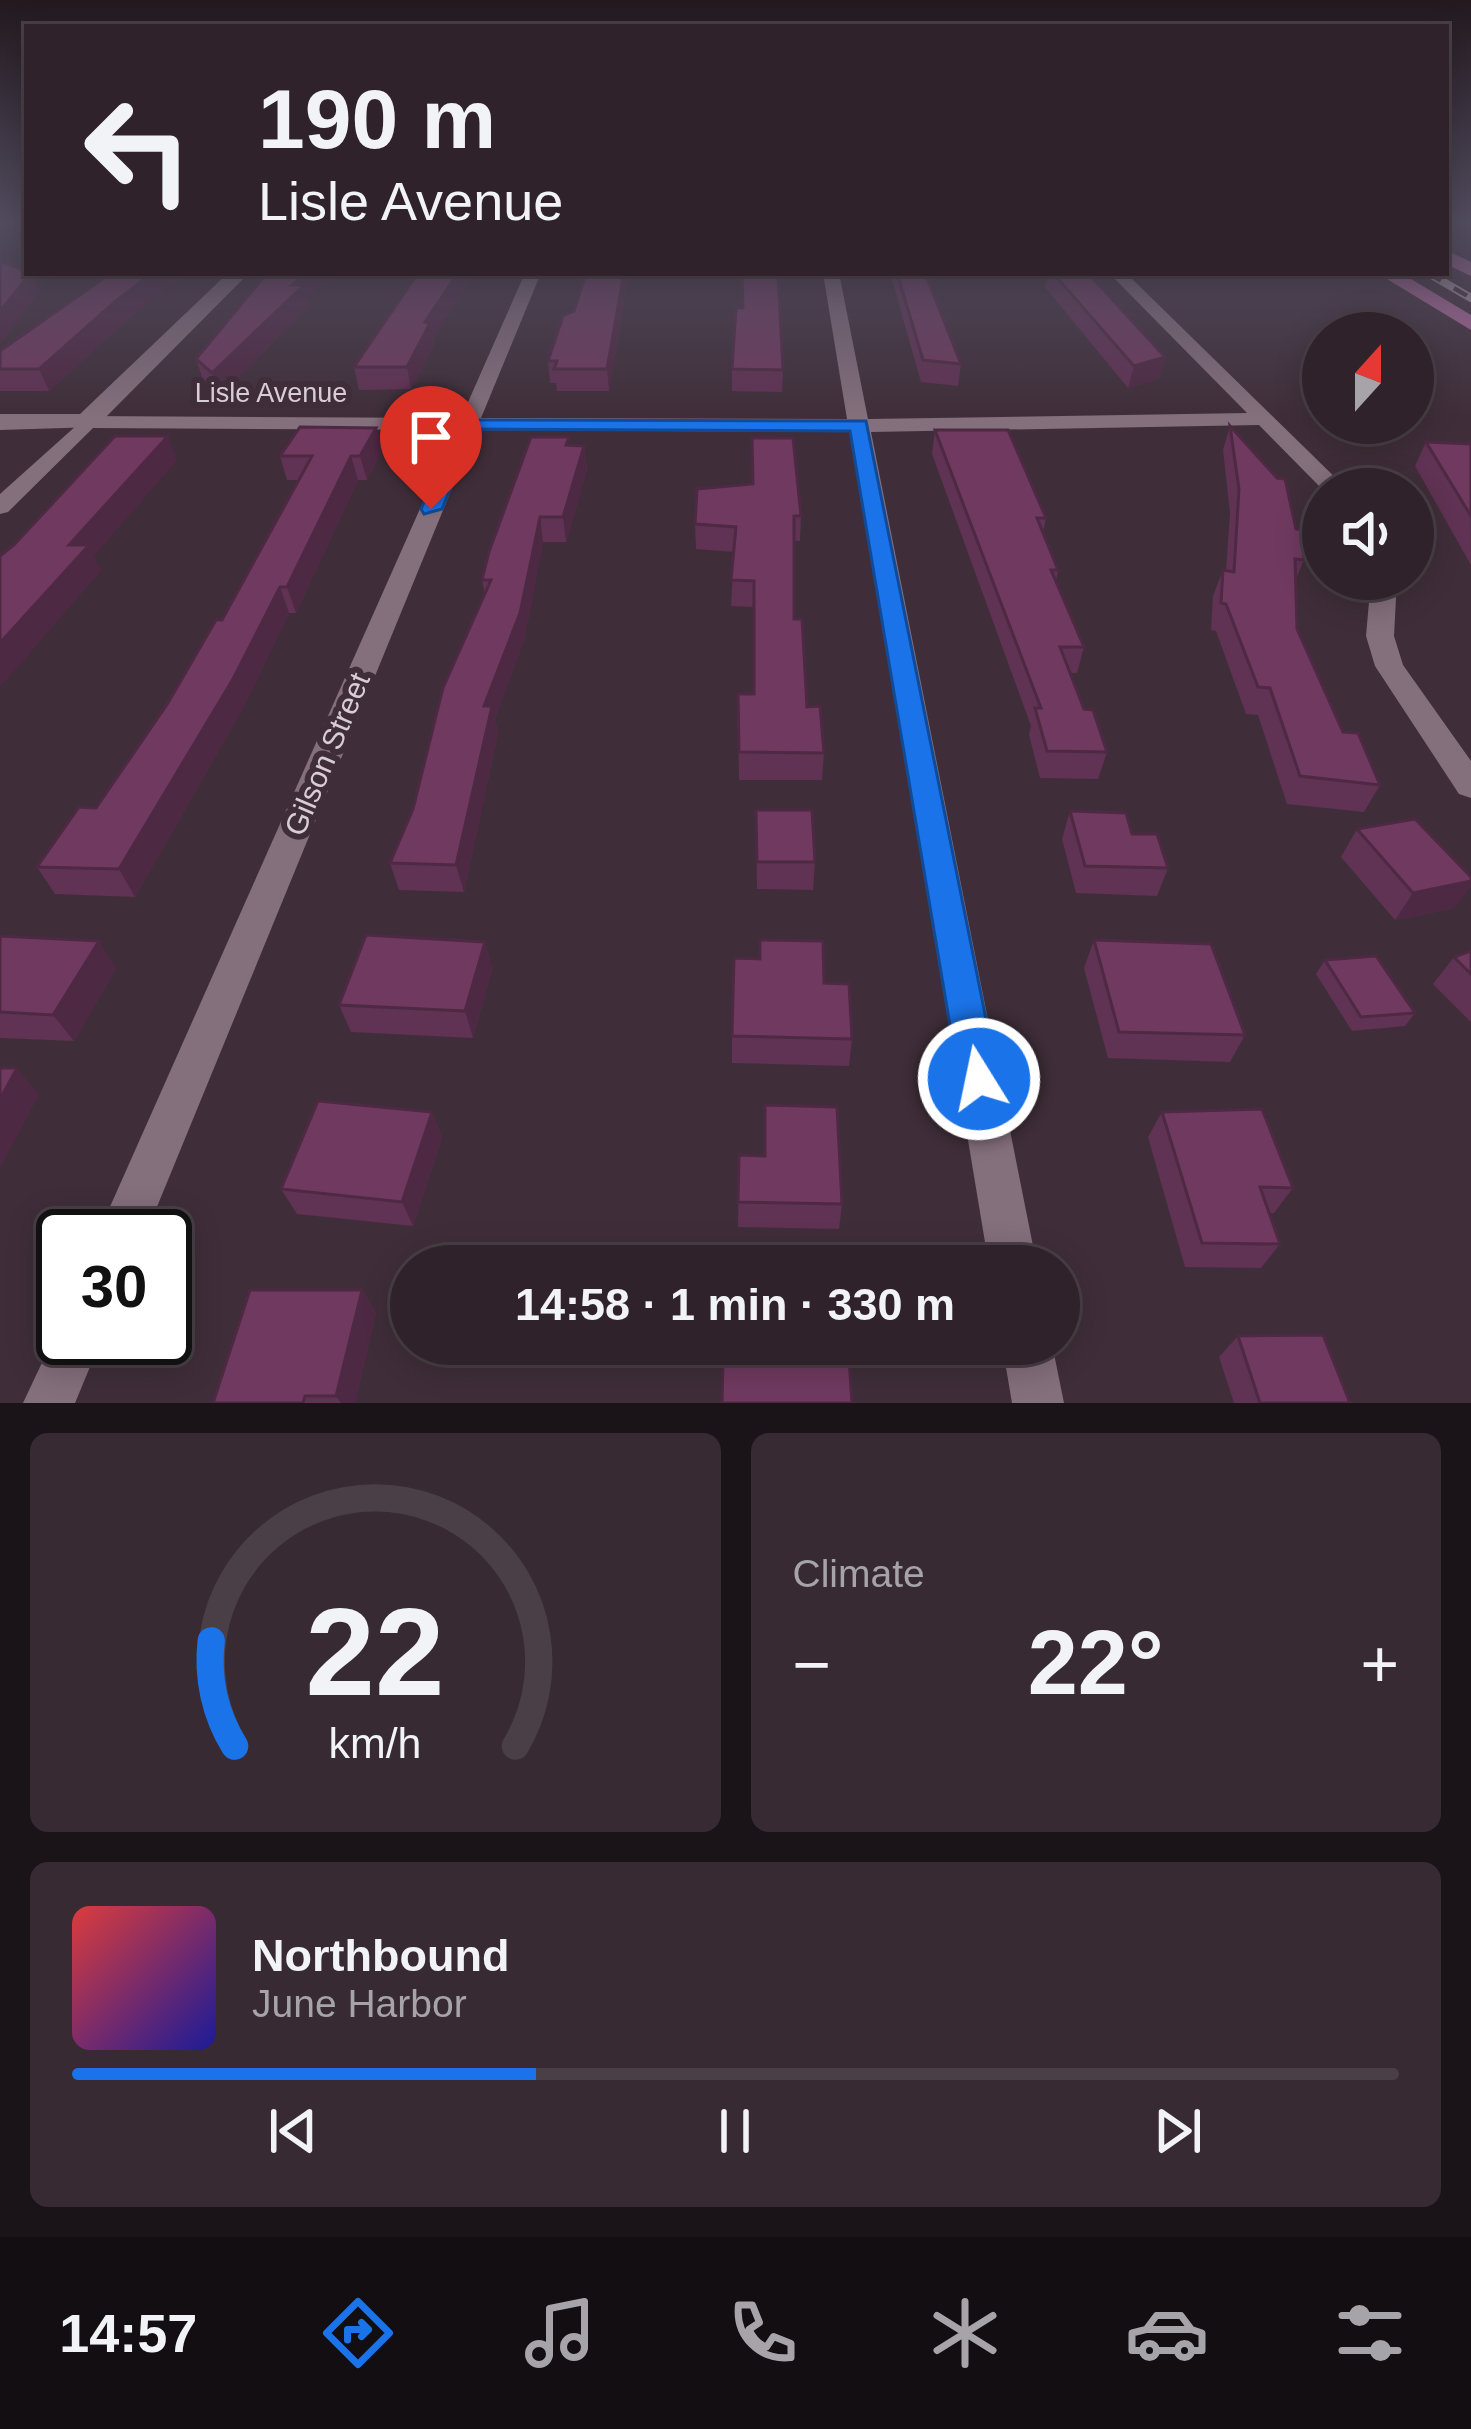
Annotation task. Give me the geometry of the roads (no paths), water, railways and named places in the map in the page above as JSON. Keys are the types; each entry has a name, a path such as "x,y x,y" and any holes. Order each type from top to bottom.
{"highway":[{"path":"1411,287 1471,324"}],"street":[{"path":"0,507 224,287"},
{"name":"Gilson Street","path":"133,1209 527,287"},
{"path":"834,287 1009,1245"},
{"path":"1132,287 1313,468"},
{"name":"Lisle Avenue","path":"0,422 859,425 1262,419"},
{"path":"1383,600 1380,636 1389,666 1471,786"},
{"path":"50,1403 66,1365"},
{"path":"1031,1365 1038,1403"}],"railway":[{"path":"1453,287 1471,298"}]}
